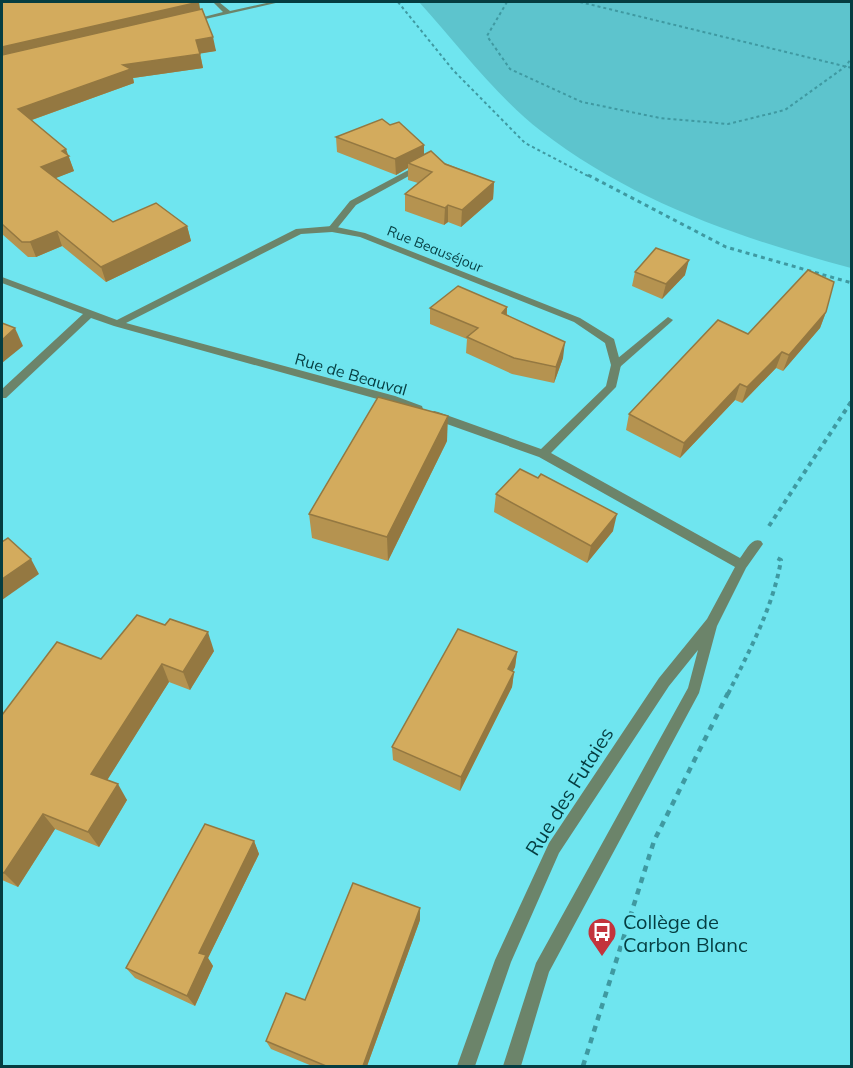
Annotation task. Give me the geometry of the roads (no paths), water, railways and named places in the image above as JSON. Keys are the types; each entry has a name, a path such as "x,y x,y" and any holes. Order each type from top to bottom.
{"street":[{"path":"216,2 228,13"},
{"path":"182,24 277,2"},
{"path":"332,229 353,203 429,164"},
{"name":"Rue Beauséjour","path":"117,324 298,231 332,229 362,235 577,321 610,341 616,365"},
{"name":"Rue de Beauval","path":"2,280 117,324 391,399 543,454 742,565"},
{"path":"2,395 90,314"},
{"path":"543,454 611,387 616,365 668,320"},
{"name":"Rue des Futaies","path":"466,1066 502,960 554,848 664,682 712,622 742,565 757,544"},
{"name":"Rue des Futaies","path":"512,1066 542,969 694,689 712,622"}],"place":[{"name":"Collège de Carbon Blanc","path":"602,958"}]}
